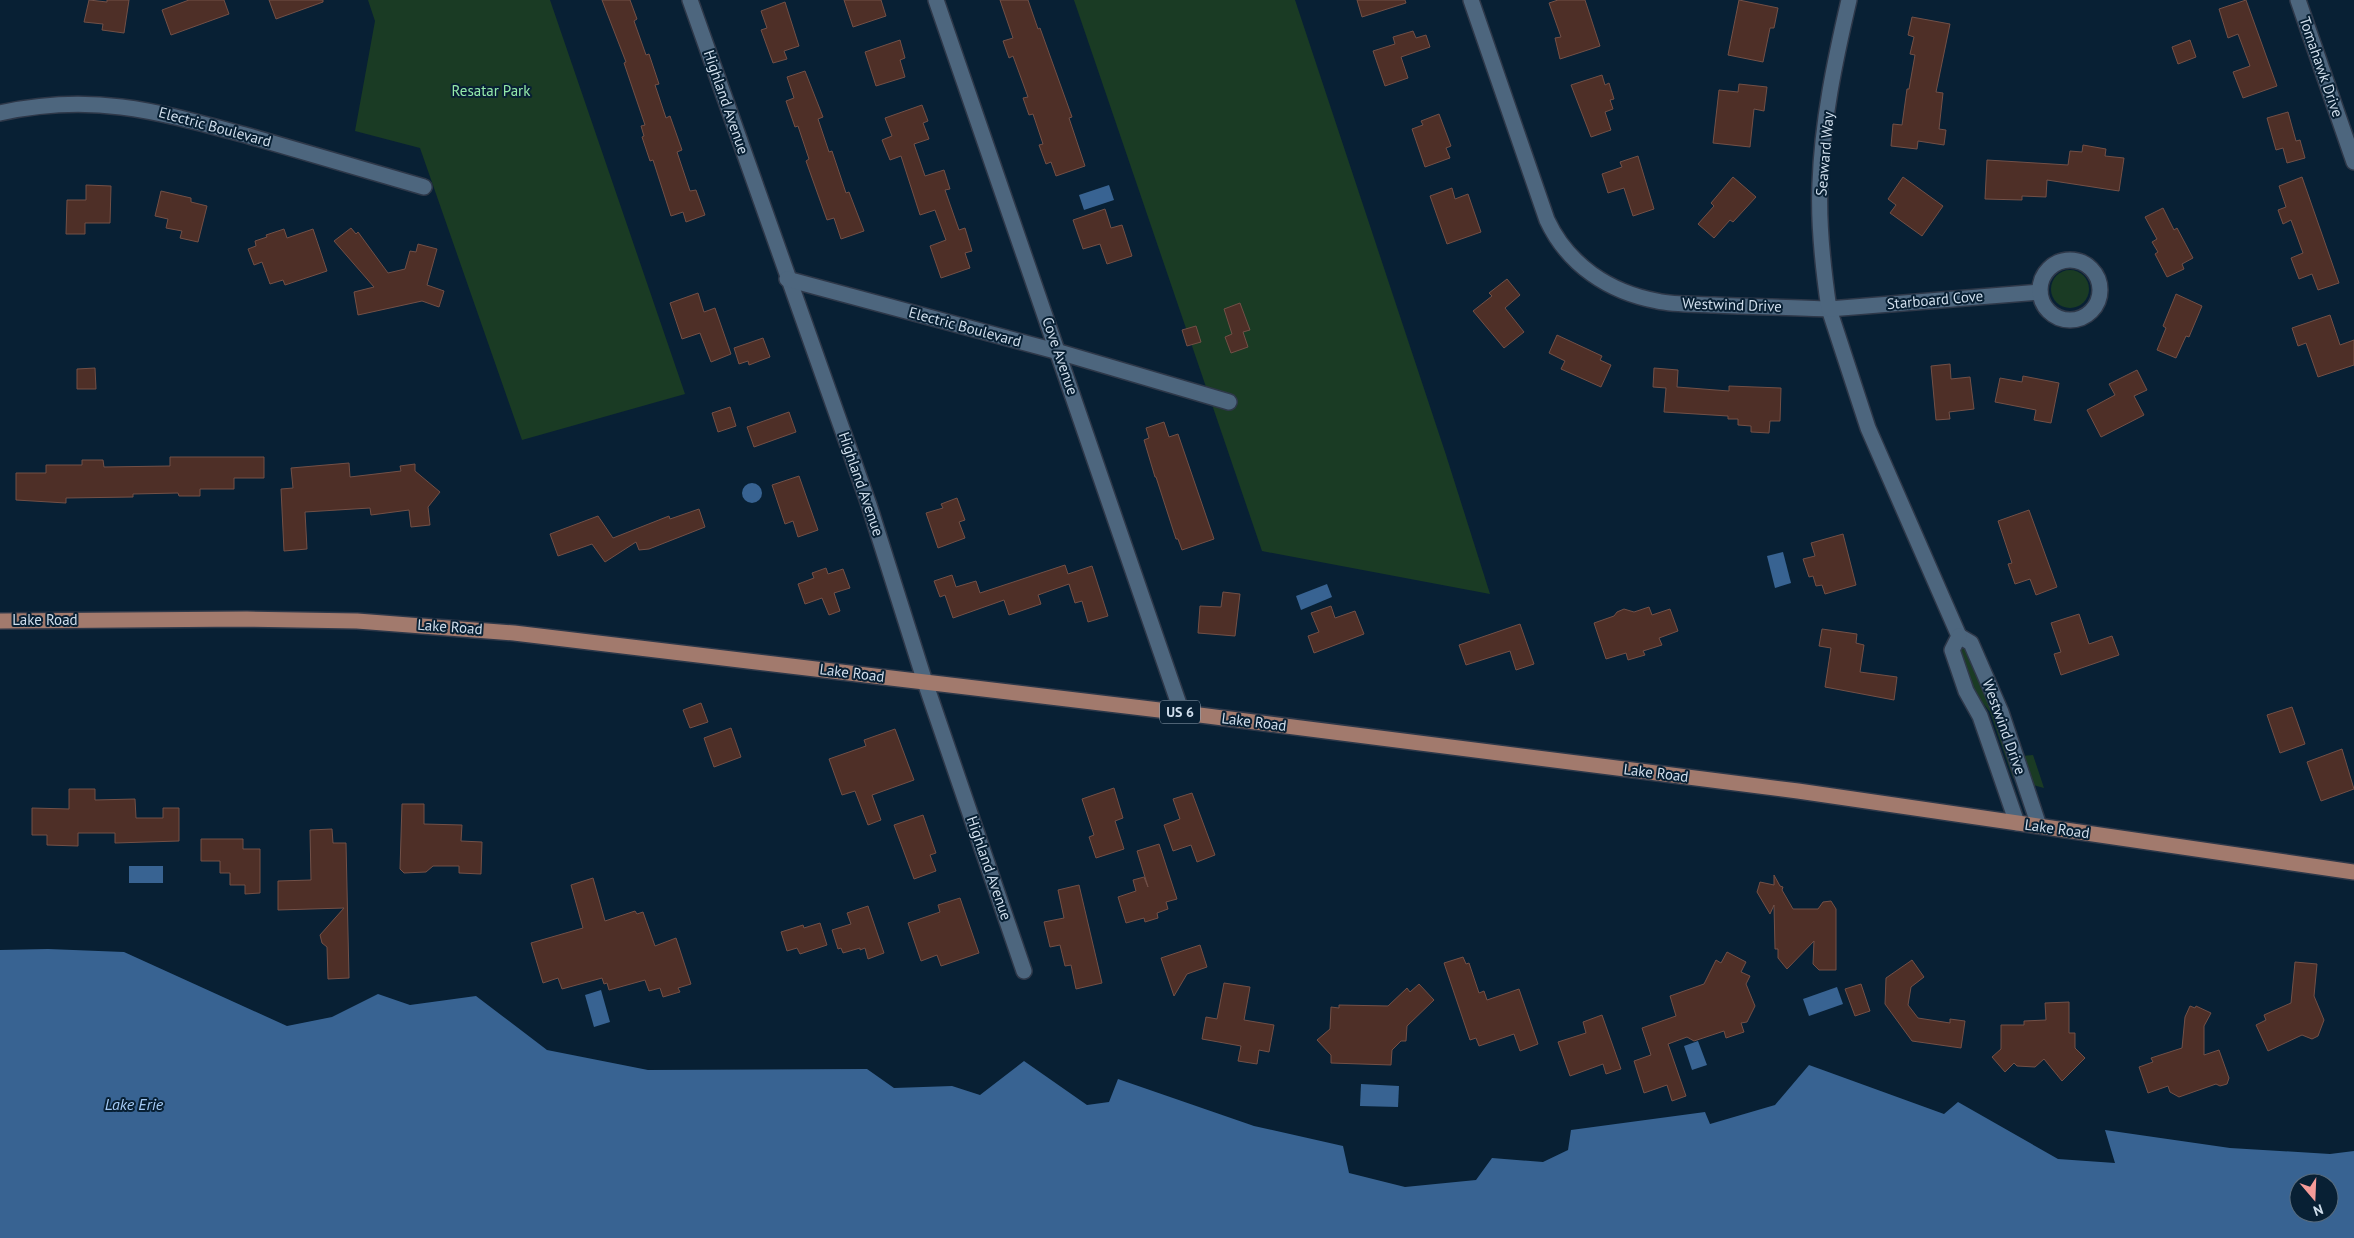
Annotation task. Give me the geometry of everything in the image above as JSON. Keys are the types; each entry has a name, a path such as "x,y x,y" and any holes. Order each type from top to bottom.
{"main road":[{"name":"Lake Road","path":"0,621 247,619 380,622 514,633 1182,713 1798,791 2354,872"}],"street":[{"name":"Highland Avenue","path":"690,0 787,280 874,521 925,682 1024,971"},
{"name":"Cove Avenue","path":"936,0 1182,713"},
{"name":"Westwind Drive","path":"1472,0 1548,220 1559,241 1574,259 1596,278 1612,287 1658,302 1829,309 1868,428 1959,636 1971,643 1997,704 2039,826"},
{"name":"Seaward Way","path":"1829,309 1824,278 1820,184 1827,113 1848,0"},
{"name":"Tomahawk Drive","path":"2298,0 2354,162"},
{"name":"Electric Boulevard","path":"0,113 50,104 80,103 140,108 340,161 424,188"},
{"name":"Electric Boulevard","path":"787,280 1059,352 1229,402"},
{"name":"Starboard Cove","path":"1829,309 2040,292"},
{"name":"Westwind Drive","path":"1959,636 1952,650 1966,691 1980,716 2017,823"}],"green space":[{"name":"Resatar Park","path":"368,0 550,0 685,394 522,440 420,148 355,131 375,21"},
{"path":"1074,0 1295,0 1446,455 1490,594 1262,551"},
{"path":"2070,270 2083,276 2089,289 2083,302 2070,308 2057,302 2051,289 2057,276"},
{"path":"1963,640 1997,721 2017,780 2013,778 1990,712 1971,688 1957,642"},
{"path":"2033,755 2044,788 2033,785 2022,756"}],"water":[{"path":"1109,185 1114,200 1084,210 1079,195"},
{"path":"748,483 756,483 762,489 762,497 756,503 748,503 742,497 742,489"},
{"path":"1783,552 1791,583 1775,588 1767,556"},
{"path":"1327,584 1332,597 1301,610 1296,596"},
{"path":"129,866 163,866 163,883 129,883"},
{"name":"Lake Erie","path":"48,949 124,952 287,1026 332,1017 378,994 410,1005 476,996 547,1050 648,1070 867,1069 894,1088 952,1086 980,1095 1024,1061 1087,1105 1109,1102 1118,1079 1254,1126 1343,1146 1349,1173 1405,1187 1476,1180 1492,1158 1543,1162 1568,1150 1571,1130 1705,1112 1710,1124 1775,1105 1809,1065 1944,1114 1958,1102 2058,1159 2115,1163 2105,1130 2230,1148 2330,1154 2354,1151 2354,1238 0,1238 0,950"},
{"path":"1837,987 1843,1004 1809,1016 1803,999"},
{"path":"601,990 610,1022 594,1027 585,995"},
{"path":"1698,1041 1707,1065 1692,1070 1684,1046"},
{"path":"1361,1084 1399,1086 1398,1107 1360,1106"}],"building":[{"path":"89,0 107,2 107,0 129,0 124,33 102,30 103,24 84,22"},
{"path":"189,0 224,0 229,14 171,35 162,10"},
{"path":"269,0 323,0 323,2 276,19"},
{"path":"602,0 630,0 637,19 634,21 646,55 649,54 659,84 655,85 666,118 670,116 682,150 677,152 690,191 696,190 705,215 686,222 683,212 671,216 653,160 650,161 642,137 644,136 641,126 645,125 624,63 626,62"},
{"path":"844,0 881,0 886,16 853,27"},
{"path":"1000,0 1028,0 1072,117 1069,118 1085,166 1056,176 1051,162 1046,164 1039,145 1043,144 1033,114 1029,115 1023,98 1028,97 1013,56 1009,58 1003,41 1013,38"},
{"path":"1357,0 1405,0 1406,3 1362,17"},
{"path":"1558,0 1585,0 1600,46 1560,59 1555,38 1561,37 1549,3"},
{"path":"1739,0 1778,8 1774,28 1770,28 1763,62 1728,55"},
{"path":"2246,0 2277,86 2243,98 2233,72 2250,66 2238,34 2228,38 2219,9"},
{"path":"785,2 799,46 784,51 787,59 773,63 761,30 767,28 761,11"},
{"path":"1912,17 1950,24 1936,92 1943,93 1939,129 1946,130 1944,145 1918,141 1917,149 1891,146 1893,124 1902,125 1907,89 1909,89 1915,55 1910,54 1914,37 1908,35"},
{"path":"1413,31 1416,38 1426,35 1430,47 1401,57 1408,78 1385,86 1373,51 1395,44 1393,37"},
{"path":"900,40 905,58 900,60 905,77 876,86 865,52"},
{"path":"2190,40 2196,57 2178,64 2172,47"},
{"path":"805,71 823,117 818,119 829,152 832,151 846,193 849,192 864,231 841,239 834,218 827,220 806,161 809,159 798,126 795,127 786,101 794,98 787,77"},
{"path":"1602,75 1605,85 1609,83 1614,99 1610,100 1613,109 1605,112 1611,130 1591,137 1571,85"},
{"path":"1739,84 1767,87 1764,111 1754,109 1750,147 1713,143 1719,90 1738,92"},
{"path":"922,105 928,121 923,123 929,139 914,144 925,176 944,170 950,189 945,190 959,230 965,228 972,251 965,253 970,268 941,278 930,246 946,240 935,210 920,215 901,156 890,160 882,140 892,136 885,118"},
{"path":"2288,112 2296,141 2300,140 2305,158 2287,163 2283,148 2276,150 2267,118"},
{"path":"1439,114 1451,146 1446,148 1450,158 1425,167 1412,129 1423,125 1421,121"},
{"path":"2083,145 2106,149 2105,156 2124,158 2119,191 2047,180 2046,197 2022,196 2022,200 1985,199 1987,160 2068,165 2070,151 2082,152"},
{"path":"1638,156 1654,209 1633,216 1624,188 1608,193 1602,174 1622,167 1620,162"},
{"path":"1733,177 1756,197 1733,222 1730,220 1714,238 1698,224 1714,206 1711,203"},
{"path":"1903,177 1943,206 1922,236 1890,213 1896,205 1888,199"},
{"path":"2302,177 2339,283 2318,290 2312,274 2299,279 2291,258 2303,253 2291,220 2283,224 2278,210 2286,207 2279,186"},
{"path":"86,185 111,186 110,223 85,223 85,234 66,234 67,200 86,200"},
{"path":"1452,188 1455,199 1468,194 1481,232 1447,244 1430,196"},
{"path":"161,191 191,198 191,202 207,206 198,242 180,238 182,231 166,228 168,219 155,216"},
{"path":"2163,208 2174,230 2177,228 2193,258 2182,264 2184,269 2167,277 2155,254 2158,252 2152,242 2157,239 2145,217"},
{"path":"1105,209 1111,228 1122,225 1132,256 1107,264 1100,244 1083,249 1073,220"},
{"path":"351,228 356,234 358,232 388,273 405,269 410,251 416,252 418,244 437,249 427,285 444,291 439,307 422,301 358,315 354,292 374,287 334,241"},
{"path":"284,229 287,238 313,229 327,271 285,285 283,280 270,284 262,262 254,265 248,249 256,246 255,241"},
{"path":"1507,279 1520,295 1505,308 1524,332 1504,348 1473,311 1492,296 1489,293"},
{"path":"698,293 704,312 715,308 731,354 711,362 700,333 682,339 670,303"},
{"path":"2176,294 2202,306 2189,337 2186,336 2176,358 2157,350 2166,328 2163,326"},
{"path":"1240,303 1250,330 1243,332 1248,347 1231,353 1225,337 1232,334 1224,309"},
{"path":"2330,315 2340,345 2354,340 2354,365 2318,377 2306,343 2298,346 2292,328"},
{"path":"1196,326 1201,342 1187,346 1182,330"},
{"path":"1557,335 1602,356 1600,360 1611,365 1601,387 1561,369 1565,361 1549,353"},
{"path":"763,338 770,357 749,365 748,361 739,364 734,348"},
{"path":"1950,364 1951,379 1970,377 1974,409 1949,412 1950,419 1936,420 1931,366"},
{"path":"95,368 96,389 77,389 77,369"},
{"path":"1654,368 1678,370 1677,387 1729,391 1729,386 1781,388 1780,421 1770,421 1769,433 1751,432 1751,426 1738,425 1738,419 1728,419 1728,416 1664,412 1666,388 1653,387"},
{"path":"2137,370 2147,390 2134,396 2144,415 2101,437 2087,410 2115,395 2109,384"},
{"path":"2023,376 2059,383 2051,423 2034,420 2036,410 1995,402 2000,378 2022,382"},
{"path":"730,407 736,426 718,432 712,413"},
{"path":"789,412 796,432 754,447 747,427"},
{"path":"1164,422 1169,437 1178,434 1214,539 1182,550 1178,539 1176,539 1144,440 1149,438 1146,428"},
{"path":"170,457 264,457 264,478 234,478 234,489 200,489 200,496 179,496 178,493 133,494 133,497 66,498 66,503 16,500 16,473 46,473 46,465 82,465 82,460 103,460 104,467 170,466"},
{"path":"349,463 350,477 401,471 400,466 415,464 415,471 440,492 428,507 430,525 411,527 409,510 371,515 370,508 305,512 307,549 284,551 281,489 293,488 291,468"},
{"path":"799,476 818,530 798,537 793,521 785,524 772,485"},
{"path":"957,498 965,520 959,522 965,538 938,548 926,513 943,508 941,504"},
{"path":"699,509 705,527 649,549 639,550 636,542 605,562 592,544 558,556 550,534 598,516 613,538 669,516 670,519"},
{"path":"2029,510 2057,587 2036,595 2030,579 2015,584 2008,564 2012,563 1998,521"},
{"path":"1843,534 1856,585 1825,594 1822,585 1816,586 1813,576 1809,577 1803,559 1815,556 1811,543"},
{"path":"1065,565 1068,574 1092,566 1108,616 1088,622 1082,601 1075,603 1069,584 1038,595 1041,604 1009,615 1004,600 953,618 945,595 940,597 934,581 952,575 956,587 976,581 980,593"},
{"path":"826,568 828,574 843,569 850,588 834,593 840,611 829,615 822,598 805,604 798,584 814,578 812,573"},
{"path":"1223,592 1240,594 1235,636 1198,633 1200,606 1221,607"},
{"path":"1331,606 1335,618 1355,611 1364,634 1314,653 1308,636 1319,632 1311,613"},
{"path":"1649,607 1652,615 1670,609 1678,631 1659,638 1662,645 1643,651 1645,655 1628,660 1626,653 1606,659 1594,623 1614,616 1617,612 1624,609 1634,612"},
{"path":"2079,614 2089,644 2112,636 2119,655 2061,675 2054,654 2061,652 2051,623"},
{"path":"1520,624 1534,664 1516,670 1510,651 1466,665 1459,645"},
{"path":"1822,629 1857,634 1856,643 1864,645 1860,672 1897,677 1894,700 1825,687 1831,648 1819,646"},
{"path":"701,703 708,722 690,728 683,710"},
{"path":"2292,707 2305,744 2280,753 2267,715"},
{"path":"731,728 741,757 714,767 704,738"},
{"path":"895,729 914,780 872,795 881,820 868,825 855,791 842,795 829,759 866,746 864,740"},
{"path":"2342,749 2354,789 2321,801 2307,762"},
{"path":"1114,788 1123,818 1115,821 1124,849 1096,858 1089,837 1094,835 1082,799"},
{"path":"69,789 95,789 95,800 135,799 136,818 163,818 163,808 179,808 179,841 115,843 115,833 78,833 78,846 47,845 47,835 32,835 32,808 69,809"},
{"path":"1192,793 1215,855 1197,862 1191,845 1173,851 1164,825 1180,819 1173,799"},
{"path":"402,804 424,804 424,824 462,825 461,841 482,842 481,874 459,873 459,866 433,866 426,872 404,873 400,869"},
{"path":"923,815 936,853 930,855 936,871 914,879 894,825"},
{"path":"332,829 333,843 346,843 349,978 328,979 327,947 322,943 320,935 344,908 278,910 278,881 311,880 310,830"},
{"path":"201,839 243,839 243,849 260,849 260,893 245,894 245,885 230,885 230,873 220,873 220,861 201,861"},
{"path":"1159,844 1177,899 1166,902 1168,909 1157,913 1158,918 1145,922 1144,918 1126,923 1118,897 1136,891 1133,880 1144,877 1148,887 1137,851"},
{"path":"1774,875 1780,886 1783,887 1782,890 1793,909 1818,909 1823,902 1831,901 1836,909 1836,970 1819,970 1813,964 1814,941 1787,969 1778,958 1778,949 1775,949 1774,905 1770,914 1757,892 1760,882 1774,885"},
{"path":"593,878 605,921 635,911 637,914 643,912 655,946 676,938 691,984 678,988 680,992 663,997 660,988 649,991 645,980 609,990 607,983 604,984 602,978 562,989 558,978 543,983 531,943 583,928 571,885"},
{"path":"1079,885 1102,983 1076,989 1071,965 1065,966 1060,945 1050,947 1044,922 1064,918 1058,890"},
{"path":"960,898 979,953 941,966 937,955 921,961 908,923 940,912 938,905"},
{"path":"868,906 884,953 868,959 865,948 843,953 841,948 838,949 832,930 851,924 847,913"},
{"path":"820,923 827,945 800,954 797,948 787,951 781,932 803,925 804,928"},
{"path":"1200,945 1207,967 1187,974 1174,996 1161,958"},
{"path":"1727,952 1746,962 1741,972 1750,976 1746,984 1755,1006 1747,1022 1741,1023 1744,1032 1726,1038 1724,1031 1694,1041 1687,1037 1668,1044 1686,1096 1672,1101 1667,1085 1644,1093 1634,1061 1651,1055 1642,1028 1676,1016 1670,996 1704,984 1716,960 1721,963"},
{"path":"1463,957 1466,964 1469,963 1479,993 1484,991 1487,1000 1519,989 1538,1044 1520,1051 1514,1034 1479,1046 1476,1038 1470,1040 1444,963"},
{"path":"1912,960 1924,977 1911,987 1908,1005 1918,1018 1950,1023 1950,1019 1965,1021 1961,1048 1912,1041 1885,1004 1886,978"},
{"path":"2295,962 2317,964 2314,996 2324,1020 2318,1036 2312,1039 2302,1035 2268,1051 2256,1025 2266,1020 2264,1015 2291,1003"},
{"path":"1224,983 1250,987 1244,1020 1274,1025 1269,1052 1259,1050 1257,1064 1238,1061 1241,1046 1202,1039 1206,1017 1217,1019"},
{"path":"1419,984 1434,1000 1407,1026 1406,1041 1401,1041 1392,1050 1391,1065 1331,1063 1331,1055 1317,1040 1330,1029 1331,1007 1339,1008 1339,1005 1388,1006 1407,988 1410,992"},
{"path":"1861,984 1870,1011 1855,1016 1845,989"},
{"path":"2069,1002 2069,1033 2075,1033 2075,1048 2085,1058 2062,1081 2044,1059 2035,1067 2017,1066 2014,1063 2005,1072 1992,1057 2001,1049 2001,1025 2024,1025 2024,1021 2046,1020 2045,1003"},
{"path":"2190,1006 2195,1008 2196,1006 2211,1013 2204,1026 2204,1055 2219,1050 2229,1078 2227,1084 2220,1086 2216,1084 2179,1097 2170,1092 2168,1086 2148,1093 2139,1067 2153,1062 2151,1058 2182,1048 2185,1017"},
{"path":"1602,1015 1621,1069 1606,1074 1603,1064 1570,1076 1558,1042 1586,1033 1583,1022"}]}
